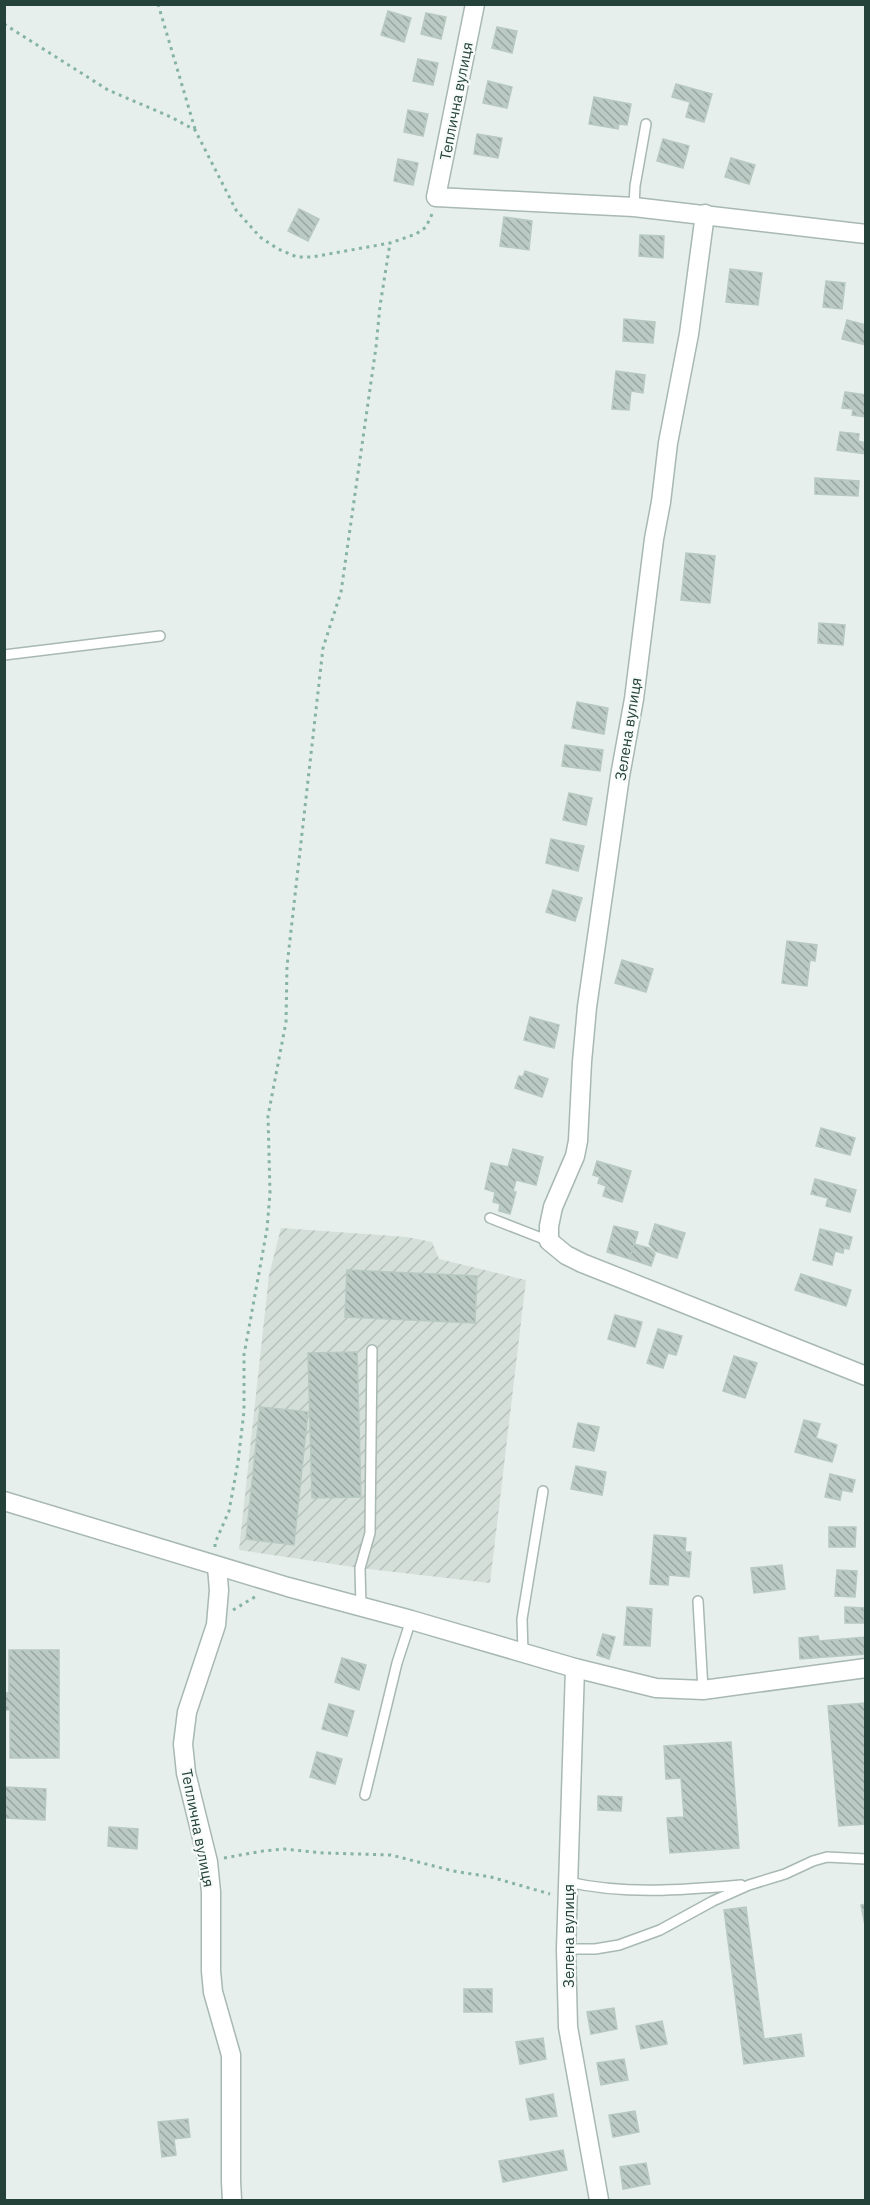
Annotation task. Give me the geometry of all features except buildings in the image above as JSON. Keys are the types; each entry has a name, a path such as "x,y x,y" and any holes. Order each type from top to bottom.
{"street":[{"name":"Теплична вулиця","path":"436,197 475,4"},
{"path":"436,197 634,207 866,234"},
{"name":"Зелена вулиця","path":"549,1241 553,1207 575,1156 578,1141 587,1007 620,776 634,699 668,443 689,334 705,214"},
{"path":"549,1241 566,1255 582,1263 866,1376"},
{"path":"4,1501 217,1567 575,1668 656,1688 703,1690 866,1668"},
{"name":"Теплична вулиця","path":"217,1567 219,1590 216,1625 188,1712 183,1735 186,1773 208,1862 212,1892 213,1992 231,2055 232,2200"},
{"name":"Зелена вулиця","path":"575,1668 566,1949 570,2048 599,2200"}],"lane":[{"path":"634,207 635,186 646,124"},
{"path":"4,655 160,636"},
{"path":"490,1218 549,1241"},
{"path":"361,1606 360,1568 370,1533 372,1350"},
{"path":"523,1653 522,1619 543,1491"},
{"path":"698,1601 703,1690"},
{"path":"365,1795 397,1663 411,1620"},
{"path":"566,1949 595,1949 619,1945 660,1930 713,1901 749,1885 785,1874 813,1861 827,1857 866,1859"},
{"path":"568,1891 595,1888 629,1891 698,1889 749,1885"}],"path":[{"path":"158,4 195,130 236,210 260,237 278,249 297,257 312,257 390,243 416,234 426,227 431,220 436,197"},
{"path":"4,24 108,90 195,130"},
{"path":"217,1567 215,1543 229,1512 238,1462 244,1412 244,1355 267,1229 270,1193 268,1116 286,1022 287,966 323,648 341,592 390,243"},
{"path":"216,1625 230,1611 263,1592 288,1587"},
{"path":"208,1862 284,1849 391,1855 453,1871 568,1891"}],"shaded area":[{"path":"281,1228 407,1237 432,1242 439,1259 526,1280 490,1583 360,1568 239,1550 269,1275"}]}
